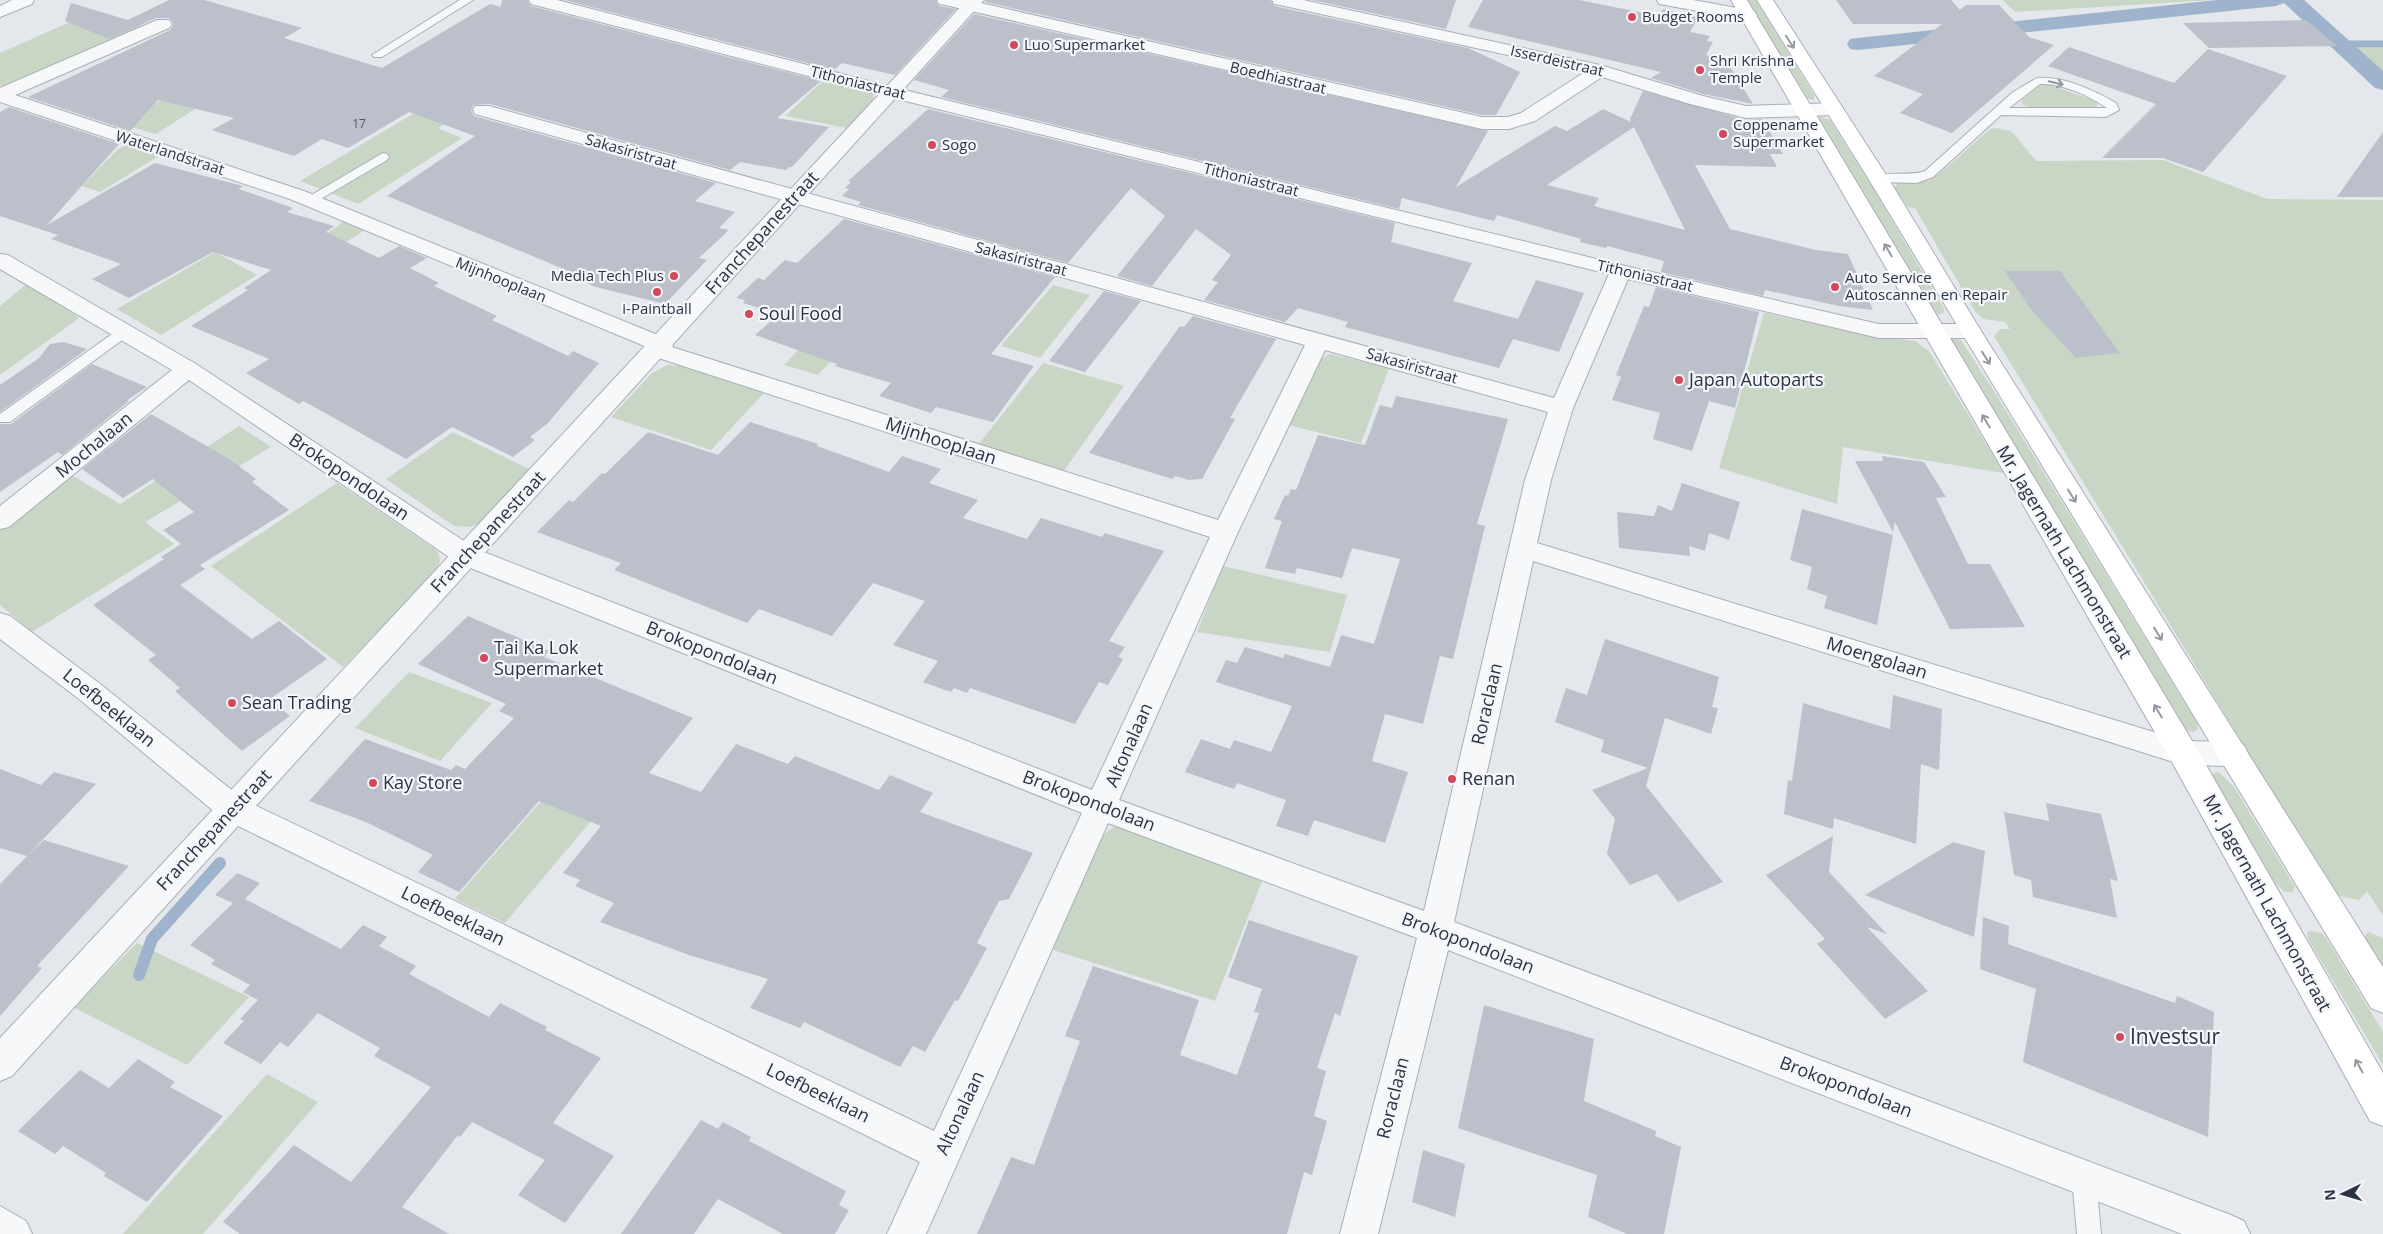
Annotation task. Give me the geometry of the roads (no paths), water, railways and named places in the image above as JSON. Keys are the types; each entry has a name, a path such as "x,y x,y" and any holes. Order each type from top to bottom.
{"main road":[{"name":"Mr. Jagernath Lachmonstraat","path":"1751,5 1834,109 1878,178 1970,331 2383,997"},
{"name":"Mr. Jagernath Lachmonstraat","path":"1751,5 1803,109 1887,248 2183,753 2383,1108"}],"street":[{"path":"0,12 26,0"},
{"name":"Tithoniastraat","path":"537,0 892,92 1621,271 1879,331 1970,331"},
{"name":"Boedhiastraat","path":"944,0 973,3 1482,123 1510,123 1528,117 1600,70"},
{"name":"Isserdeistraat","path":"1280,0 1600,70 1697,100 1746,112 1834,109"},
{"path":"1665,0 1751,5"},
{"name":"Franchepanestraat","path":"0,1064 659,347 793,197 973,3"},
{"name":"Waterlandstraat","path":"0,96 163,24"},
{"name":"Waterlandstraat","path":"0,96 309,200 339,214"},
{"name":"Sakasiristraat","path":"482,110 1561,408"},
{"name":"Mijnhooplaan","path":"339,214 659,347 1225,532"},
{"name":"Brokopondolaan","path":"3,265 188,369 467,556 1101,807 1436,930 2231,1234"},
{"name":"Roraclaan","path":"1359,1234 1436,930 1538,480 1561,408 1621,271"},
{"name":"Altonalaan","path":"906,1234 941,1152 1101,807 1225,532 1319,340"},
{"name":"Mochalaan","path":"0,520 188,369"},
{"name":"Moengolaan","path":"1522,548 2183,753 2233,754"},
{"name":"Loefbeeklaan","path":"0,624 89,691 233,809 941,1152"},
{"path":"0,1225 14,1234"}],"lane":[{"path":"378,55 468,0"},
{"path":"1878,178 1917,179 1929,174 2034,82 2043,80 2058,82 2104,101 2112,106 2113,110 2106,113 2001,111"},
{"path":"309,200 383,157"},
{"path":"5,418 124,332"},
{"path":"2084,1178 2089,1234"}],"waterway":[{"path":"1858,44 2276,0"},
{"path":"2292,0 2383,83"},
{"path":"2341,44 2383,44"},
{"path":"139,975 152,939 220,863"}],"place":[{"name":"Budget Rooms","path":"1632,17"},
{"name":"Luo Supermarket","path":"1014,45"},
{"name":"Shri Krishna Temple","path":"1700,70"},
{"name":"Coppename Supermarket","path":"1723,134"},
{"name":"Sogo","path":"932,145"},
{"name":"Media Tech Plus","path":"674,276"},
{"name":"Auto Service Autoscannen en Repair","path":"1835,287"},
{"name":"i-Paintball","path":"657,292"},
{"name":"Soul Food","path":"749,314"},
{"name":"Japan Autoparts","path":"1679,380"},
{"name":"Tai Ka Lok Supermarket","path":"484,658"},
{"name":"Sean Trading","path":"232,703"},
{"name":"Renan","path":"1452,779"},
{"name":"Kay Store","path":"373,783"},
{"name":"Investsur","path":"2120,1037"}]}
